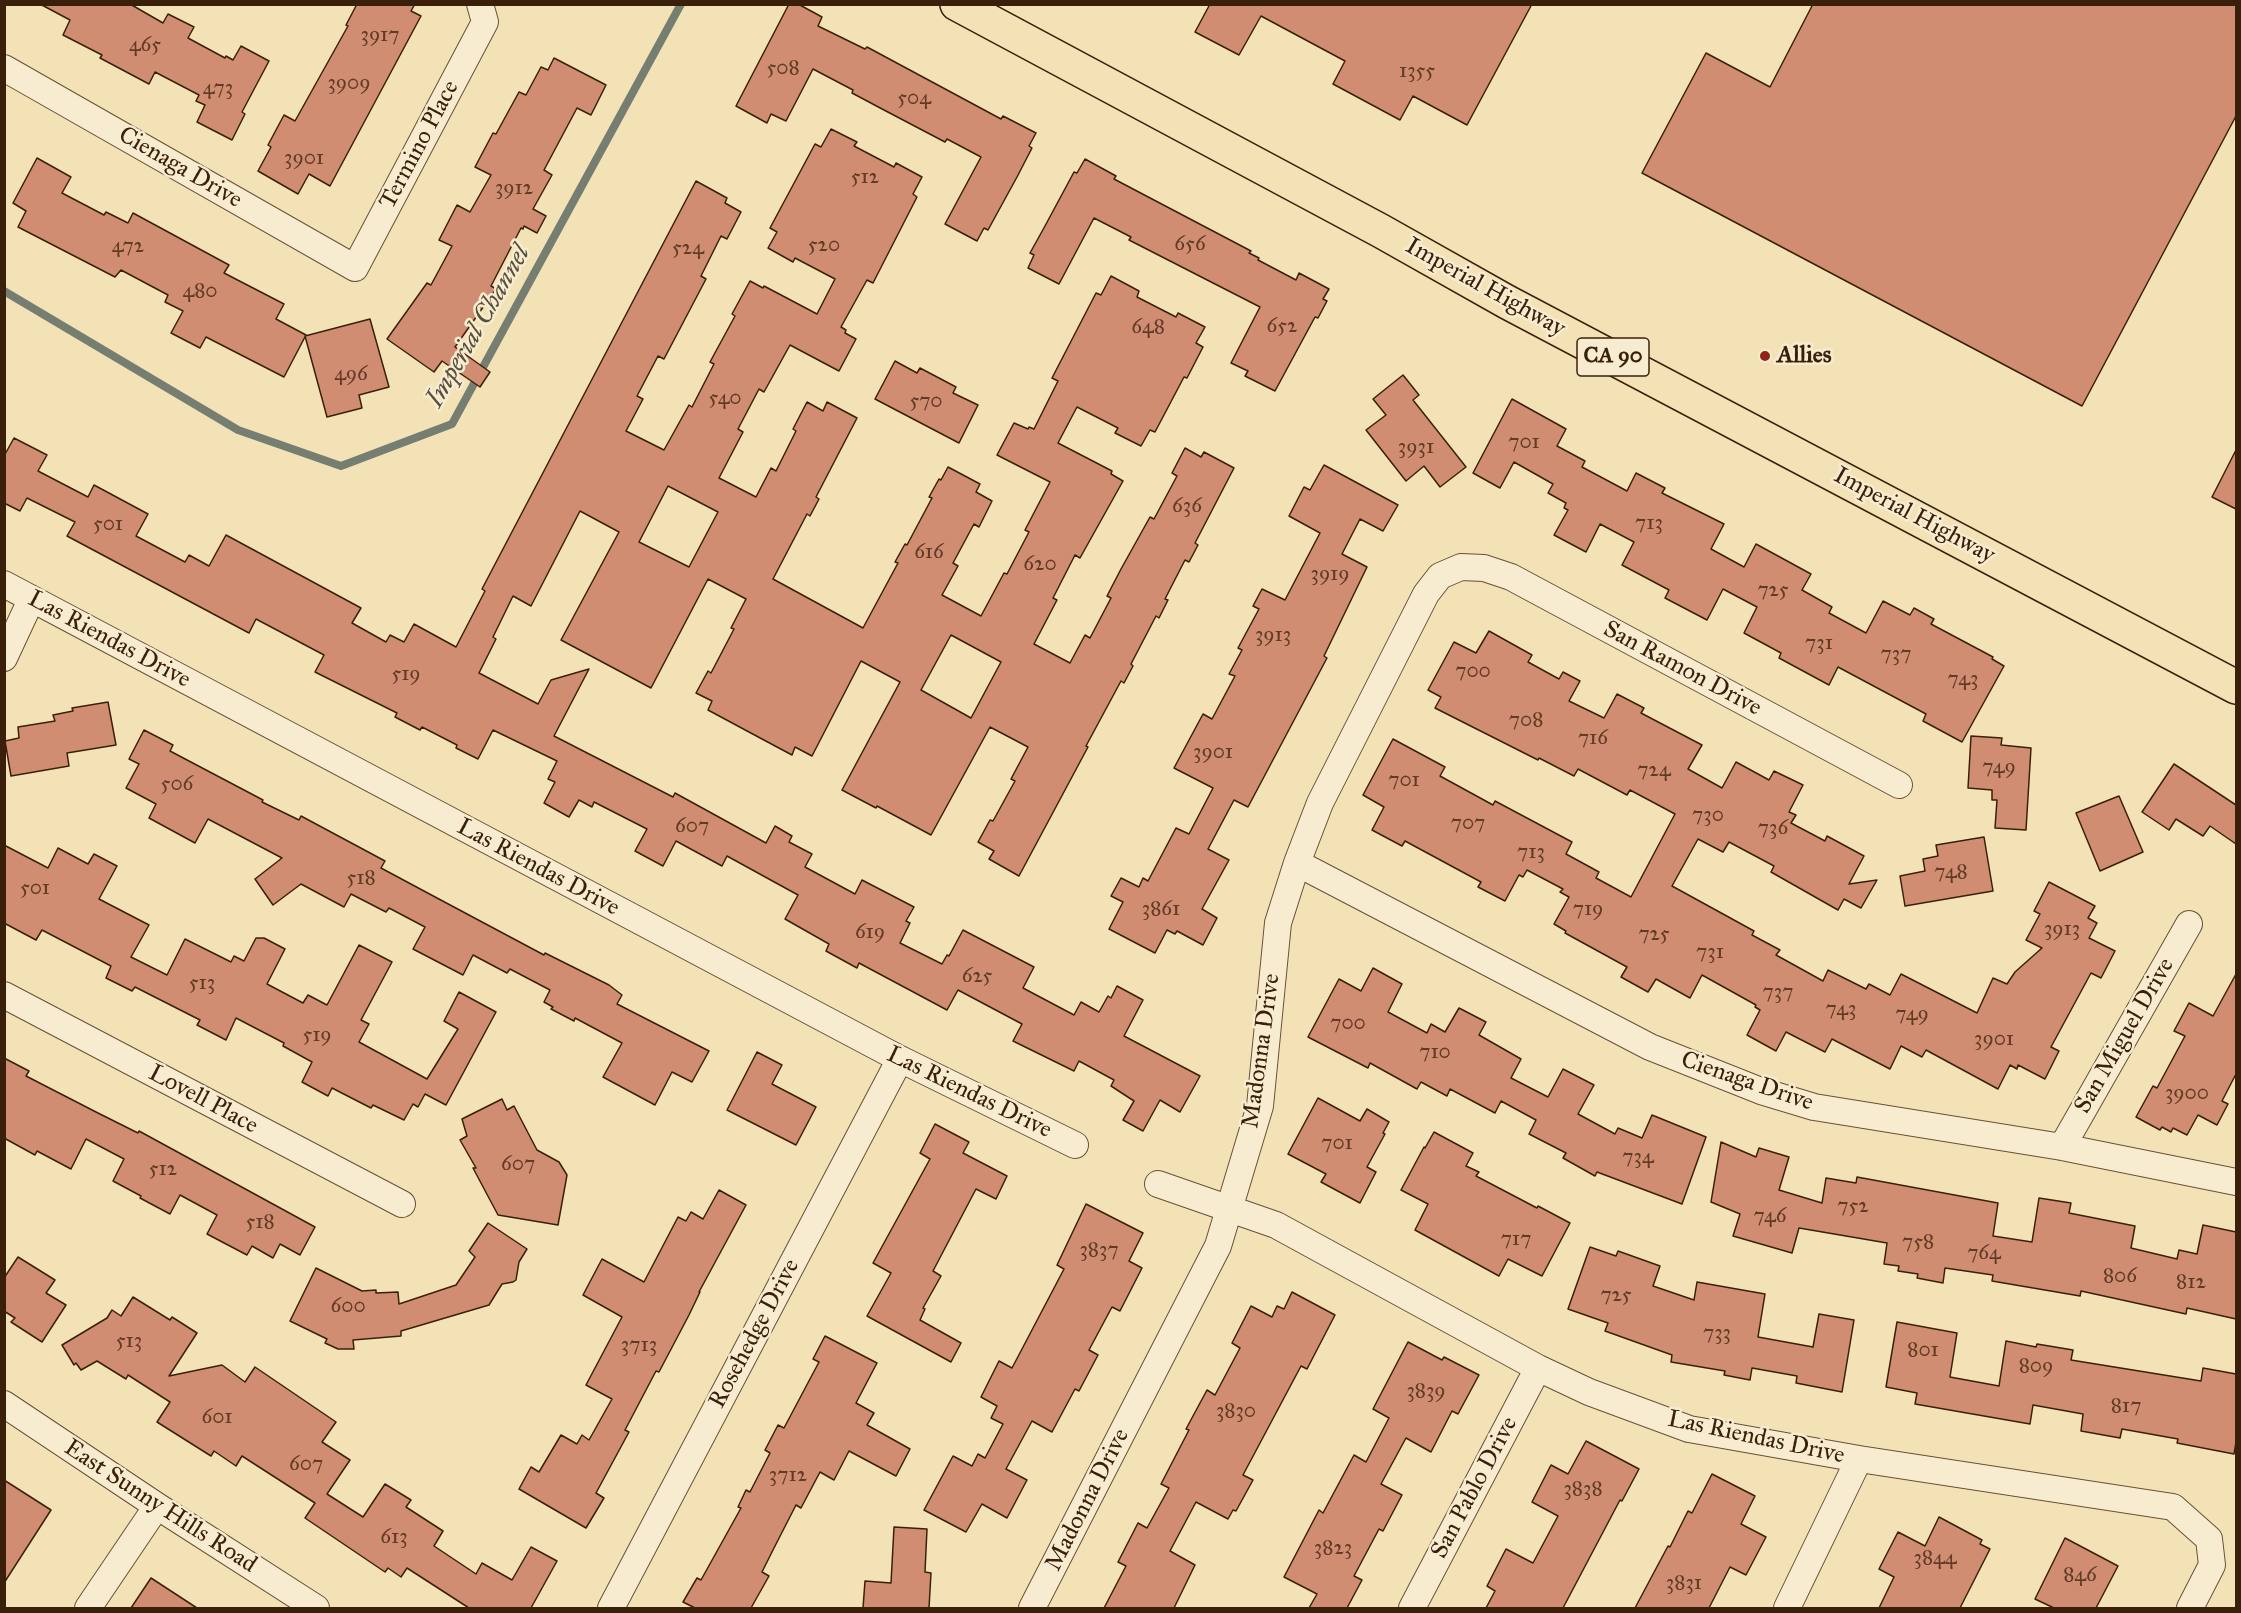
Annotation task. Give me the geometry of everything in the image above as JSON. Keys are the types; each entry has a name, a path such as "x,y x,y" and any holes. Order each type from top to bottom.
{"main road":[{"name":"Imperial Highway","path":"957,4 996,14 1508,302 2236,687"}],"street":[{"name":"Termino Place","path":"355,268 483,13"},
{"name":"Cienaga Drive","path":"4,69 355,268"},
{"name":"San Ramon Drive","path":"1461,567 1484,568 1511,577 1899,785"},
{"name":"Madonna Drive","path":"1032,1608 1218,1245 1260,1106 1278,923 1297,863 1320,803 1426,594 1440,576 1461,567"},
{"name":"Las Riendas Drive","path":"4,584 900,1059 1075,1145"},
{"path":"4,658 31,600"},
{"name":"Cienaga Drive","path":"1297,863 1650,1047 1761,1091 1814,1107 2062,1147 2236,1182"},
{"name":"San Miguel Drive","path":"2062,1147 2189,924"},
{"name":"Lovell Place","path":"4,995 402,1204"},
{"name":"Rosehedge Drive","path":"611,1608 900,1059"},
{"name":"Las Riendas Drive","path":"1158,1184 1276,1225 1538,1368 1589,1392 1689,1429 1858,1459 2173,1507 2209,1539 2212,1565 2190,1608"},
{"name":"San Pablo Drive","path":"1412,1608 1538,1368"},
{"name":"East Sunny Hills Road","path":"4,1404 316,1608"},
{"path":"1787,1608 1858,1459"},
{"path":"88,1608 157,1506"}],"building":[{"path":"40,4 130,4 163,23 168,14 194,27 188,38 225,58 226,56 233,60 241,46 269,61 242,112 245,114 232,140 197,122 205,105 196,101 199,95 155,72 149,84 100,58 102,55 63,35 70,20"},
{"path":"357,4 415,4 411,11 421,16 330,186 309,174 298,194 258,171 271,147 268,145 284,115 295,121 348,26 346,25"},
{"path":"789,4 798,4 822,17 818,26 865,49 867,47 1001,119 1003,116 1036,133 1029,146 1032,148 1017,177 988,230 984,228 977,241 945,224 981,157 947,139 945,142 852,93 853,90 813,69 786,121 771,114 767,123 736,106"},
{"path":"1210,4 1532,4 1467,125 1413,96 1400,120 1333,84 1345,61 1261,16 1239,55 1195,32"},
{"path":"1813,4 2236,4 2236,116 2082,406 1642,173 1706,53 1770,87"},
{"path":"554,58 606,85 591,115 577,108 544,170 552,175 533,209 546,216 537,233 524,226 523,229 521,228 491,286 496,289 455,347 490,372 480,387 442,361 434,372 387,339 427,283 431,285 452,246 439,240 457,205 470,212 491,175 475,167 493,133 496,134 519,92 526,95 541,67 548,70"},
{"path":"831,129 857,142 854,146 894,167 896,163 922,177 913,194 917,197 873,283 867,280 841,327 846,330 845,333 856,339 839,371 790,345 764,392 759,389 738,429 743,432 719,478 756,497 771,468 776,471 796,431 793,429 807,402 823,411 827,402 857,418 816,497 819,499 810,516 807,514 773,579 863,628 898,563 895,562 905,544 907,545 932,498 929,497 948,467 980,484 976,492 992,501 979,527 974,524 953,563 958,566 942,595 981,616 1029,532 1025,530 1050,482 997,455 1014,423 1034,429 1058,381 1052,378 1096,293 1101,295 1111,276 1139,291 1137,297 1176,317 1178,313 1205,327 1196,343 1203,347 1187,378 1184,377 1155,432 1150,430 1141,446 1115,433 1118,428 1077,407 1058,443 1112,471 1111,474 1123,481 1080,558 1075,555 1053,598 1057,600 1034,644 1070,663 1085,635 1090,638 1111,598 1107,596 1121,569 1150,517 1154,519 1177,476 1172,473 1185,448 1201,457 1204,452 1234,468 1195,543 1198,545 1189,562 1185,560 1165,599 1168,600 1159,618 1156,616 1131,664 1133,666 1124,683 1121,681 1019,876 989,859 994,851 978,842 990,820 993,821 1015,781 1011,779 1028,747 990,727 931,835 877,806 876,808 842,790 900,682 861,661 812,756 795,747 792,755 762,739 708,710 712,701 696,693 708,671 711,673 734,629 731,628 746,599 708,579 651,688 561,640 619,532 580,511 531,606 513,596 493,637 496,639 479,673 538,704 551,680 589,669 554,736 673,797 675,793 766,843 775,826 792,836 789,842 812,854 805,867 855,894 862,880 914,907 906,921 910,923 900,943 942,964 963,930 1034,967 1023,988 1074,1015 1081,1002 1099,1012 1108,996 1111,998 1117,986 1143,1000 1124,1036 1200,1076 1180,1112 1160,1100 1143,1131 1123,1120 1134,1101 1111,1086 1114,1080 1079,1061 1074,1071 1013,1041 1022,1024 958,990 947,1010 859,963 857,968 826,951 829,944 785,919 798,895 727,856 722,866 676,841 663,866 635,851 647,829 594,802 592,807 579,800 569,817 544,803 555,782 548,779 557,761 493,730 478,759 456,748 457,745 422,727 420,730 395,717 397,713 315,672 324,655 256,619 249,633 67,536 75,522 27,498 20,511 4,503 4,456 14,438 47,455 38,471 88,497 94,485 148,514 136,536 185,562 189,555 209,566 226,535 361,608 352,623 386,642 390,635 404,642 414,624 456,647 485,591 482,589 696,181 727,198 725,203 741,212 727,239 721,236 701,276 706,279 664,359 658,356 637,396 643,399 626,431 664,450 689,405 692,407 714,364 710,362 735,316 732,314 750,281 817,314 835,279 795,258 793,262 768,248 777,232 770,228 815,144 821,147","holes":["668,486 718,512 689,567 639,542","951,635 1001,662 971,718 921,690"]},
{"path":"37,158 71,177 62,193 104,215 106,212 128,223 133,213 229,265 224,273 284,304 276,319 306,335 284,377 206,337 200,348 171,333 183,311 165,302 168,295 121,270 115,277 18,227 26,211 13,203"},
{"path":"1085,159 1116,176 1114,179 1251,251 1249,253 1259,258 1258,260 1296,280 1299,273 1329,289 1323,299 1327,301 1318,318 1315,317 1275,391 1245,376 1248,371 1231,363 1260,307 1129,240 1131,237 1094,218 1059,284 1028,268 1034,255 1030,253 1074,172 1077,173"},
{"path":"370,319 389,387 359,395 362,408 327,417 305,336"},
{"path":"895,361 917,373 920,368 956,387 953,393 978,405 959,443 875,399"},
{"path":"1403,375 1419,395 1413,400 1466,467 1440,487 1424,466 1406,481 1366,430 1386,415 1373,399"},
{"path":"1512,399 1566,429 1557,446 1585,461 1582,467 1627,491 1636,473 1665,488 1662,493 1724,524 1711,549 1744,567 1756,544 1811,574 1802,590 1832,607 1829,613 1866,633 1883,601 1910,615 1914,608 1934,619 1931,624 1993,657 1992,659 2004,666 1962,742 1923,721 1926,714 1838,667 1829,685 1779,658 1781,653 1744,633 1757,607 1723,589 1707,620 1665,598 1669,590 1622,565 1634,542 1600,524 1586,552 1554,535 1568,510 1564,508 1566,503 1548,493 1553,484 1514,462 1500,488 1473,473"},
{"path":"2236,450 2236,509 2212,497"},
{"path":"1324,465 1398,505 1383,531 1360,519 1342,554 1367,567 1324,656 1327,658 1248,807 1234,800 1208,849 1229,860 1202,909 1217,918 1203,945 1177,931 1175,934 1167,930 1155,953 1109,929 1123,902 1111,896 1121,878 1139,887 1143,878 1148,881 1176,828 1189,834 1213,788 1174,768 1203,714 1212,719 1235,676 1229,674 1242,650 1238,648 1259,609 1253,606 1262,589 1285,600 1320,533 1289,516 1304,487 1310,490"},
{"path":"1489,631 1532,655 1528,662 1559,679 1563,672 1580,681 1569,701 1604,718 1617,694 1644,708 1641,713 1702,745 1688,769 1722,788 1736,762 1769,780 1774,771 1803,785 1789,812 1796,815 1791,823 1825,841 1827,836 1864,856 1849,884 1877,880 1861,908 1844,899 1838,910 1771,872 1774,866 1729,842 1723,852 1698,839 1672,886 1754,931 1752,935 1780,950 1776,955 1823,981 1828,970 1866,989 1869,984 1890,995 1901,974 1977,1013 1993,978 2007,984 2015,972 2042,948 2026,940 2040,914 2034,911 2049,882 2095,906 2088,918 2097,923 2089,938 2115,951 2101,978 2091,973 2051,1047 2059,1051 2045,1079 2018,1065 2017,1069 2010,1065 1998,1089 1926,1050 1922,1057 1901,1046 1890,1069 1832,1039 1825,1052 1786,1032 1776,1051 1747,1035 1760,1010 1755,1007 1756,1005 1702,975 1690,998 1656,979 1648,992 1621,977 1627,967 1565,933 1566,931 1554,924 1569,897 1560,892 1563,889 1527,870 1523,877 1519,875 1505,901 1478,887 1481,882 1405,841 1402,846 1372,830 1384,807 1363,795 1393,739 1445,767 1440,776 1493,805 1495,801 1572,842 1566,854 1599,872 1596,878 1631,897 1675,814 1630,790 1627,795 1578,769 1574,776 1435,708 1441,697 1428,690 1454,642 1476,653"},
{"path":"108,702 116,745 67,753 69,766 11,776 5,741 19,738 18,727 55,721 53,715 73,711 72,708"},
{"path":"144,730 173,745 170,751 263,800 262,802 299,820 301,816 385,861 381,868 544,955 545,953 609,985 622,995 617,1004 709,1051 692,1082 672,1072 655,1105 603,1077 622,1043 575,1018 574,1021 551,1009 553,1007 544,1002 550,990 510,969 507,973 473,955 463,975 413,949 425,927 389,908 386,912 351,894 344,907 301,884 273,905 255,879 282,858 208,819 195,843 149,818 156,804 126,788 139,764 129,759"},
{"path":"1971,736 2002,738 2001,745 2031,748 2026,830 1995,828 1997,800 1992,800 1992,790 1968,788"},
{"path":"2174,764 2236,805 2236,844 2210,826 2203,836 2176,819 2169,830 2142,812"},
{"path":"2119,796 2143,852 2100,871 2076,813"},
{"path":"1984,837 1993,891 1905,906 1900,876 1925,871 1923,859 1938,856 1936,845"},
{"path":"4,845 48,868 58,848 88,864 94,854 117,866 99,899 149,925 131,957 167,975 185,939 231,962 234,956 244,961 256,938 264,938 285,949 267,984 303,1003 308,995 327,1005 359,945 392,962 361,1020 369,1024 359,1042 427,1079 458,1029 444,1021 459,992 496,1012 446,1105 425,1094 418,1107 413,1104 404,1120 373,1105 371,1108 332,1088 328,1096 302,1082 312,1062 283,1046 284,1043 236,1018 226,1040 197,1025 200,1020 135,987 132,991 106,978 111,966 42,930 36,940 4,923"},
{"path":"1373,968 1402,984 1388,1012 1427,1033 1431,1024 1445,1032 1459,1008 1486,1022 1479,1035 1521,1059 1511,1078 1548,1097 1563,1069 1594,1085 1578,1114 1615,1134 1618,1128 1642,1138 1652,1115 1706,1137 1682,1204 1597,1172 1595,1176 1563,1158 1566,1153 1529,1134 1536,1120 1501,1101 1495,1113 1450,1089 1447,1096 1421,1082 1417,1089 1370,1063 1368,1068 1308,1037 1339,979 1361,991"},
{"path":"2236,974 2236,1074 2222,1101 2228,1104 2217,1125 2198,1115 2187,1135 2173,1128 2171,1132 2162,1127 2160,1130 2136,1117 2153,1086 2157,1088 2185,1036 2174,1031 2189,1003 2213,1016"},
{"path":"757,1052 782,1065 772,1084 816,1107 796,1145 727,1110"},
{"path":"4,1058 29,1071 26,1076 138,1133 139,1131 315,1227 300,1255 280,1244 273,1258 252,1246 247,1255 207,1234 217,1215 180,1195 170,1214 140,1198 141,1196 113,1181 124,1159 86,1139 71,1169 37,1151 35,1155 4,1138"},
{"path":"1318,1098 1360,1121 1367,1109 1389,1122 1367,1167 1376,1172 1360,1203 1321,1182 1326,1174 1288,1154"},
{"path":"502,1099 507,1110 514,1106 537,1150 559,1162 567,1175 558,1225 498,1215 460,1140 467,1136 462,1119"},
{"path":"935,1124 969,1142 963,1153 1007,1176 996,1199 976,1189 933,1271 941,1276 923,1308 925,1309 920,1320 961,1343 951,1362 867,1316 891,1273 873,1263 930,1159 920,1153"},
{"path":"1434,1132 1473,1153 1466,1166 1479,1172 1476,1176 1570,1223 1542,1276 1508,1259 1499,1276 1415,1230 1428,1204 1401,1190"},
{"path":"1721,1142 1756,1157 1759,1148 1789,1157 1779,1190 1822,1203 1826,1178 1856,1183 1857,1177 1998,1203 1993,1236 2032,1242 2039,1198 2071,1203 2069,1213 2135,1226 2131,1248 2177,1259 2179,1250 2197,1254 2203,1225 2236,1232 2236,1319 2187,1308 2186,1314 2081,1291 2080,1296 1992,1281 1993,1275 1945,1268 1943,1283 1917,1278 1918,1274 1898,1271 1899,1266 1884,1264 1887,1243 1799,1228 1792,1253 1733,1236 1740,1214 1711,1202"},
{"path":"719,1190 746,1205 659,1372 656,1371 625,1430 629,1432 596,1493 604,1498 586,1528 519,1489 531,1467 539,1472 561,1435 577,1444 582,1435 589,1440 612,1399 586,1385 622,1317 583,1295 602,1259 644,1282 678,1217 686,1221 691,1212 703,1219"},
{"path":"1086,1204 1143,1233 1129,1261 1142,1268 1120,1311 1112,1307 1089,1350 1098,1355 1079,1391 1075,1389 1052,1432 1032,1421 1006,1469 1027,1480 1007,1518 982,1504 966,1532 924,1510 953,1456 972,1466 978,1454 985,1458 1003,1424 991,1418 997,1406 981,1397 999,1361 1012,1368 1064,1269 1057,1265"},
{"path":"488,1223 527,1249 519,1262 516,1280 502,1284 489,1305 401,1331 401,1336 353,1340 354,1349 338,1349 325,1343 327,1339 290,1321 316,1268 362,1291 398,1292 399,1304 456,1285 475,1257 469,1251"},
{"path":"1590,1247 1616,1256 1618,1251 1660,1266 1653,1286 1694,1300 1697,1282 1765,1294 1758,1337 1813,1347 1819,1314 1854,1320 1842,1392 1796,1383 1797,1376 1752,1368 1750,1380 1724,1375 1725,1371 1671,1362 1672,1355 1605,1331 1608,1323 1568,1309"},
{"path":"18,1257 55,1280 46,1293 66,1305 42,1342 11,1322 15,1318 4,1311 4,1278"},
{"path":"1292,1292 1335,1315 1307,1369 1301,1366 1243,1475 1253,1480 1236,1511 1233,1510 1228,1519 1196,1502 1170,1551 1195,1565 1174,1608 1104,1608 1126,1566 1118,1562 1138,1523 1147,1528 1169,1488 1161,1484 1189,1430 1186,1429 1207,1390 1215,1395 1240,1348 1232,1343 1251,1306 1272,1317 1277,1306 1284,1309"},
{"path":"133,1297 170,1320 172,1317 197,1333 169,1376 222,1365 245,1382 255,1367 336,1422 322,1442 350,1460 327,1494 363,1517 385,1484 411,1500 406,1507 443,1531 434,1546 476,1574 482,1563 512,1580 531,1547 557,1561 531,1608 469,1608 407,1568 401,1577 388,1568 385,1572 305,1518 315,1503 242,1456 236,1466 214,1451 211,1456 157,1422 170,1402 128,1375 126,1379 97,1361 81,1370 76,1363 74,1365 62,1345 107,1318 112,1310 121,1316"},
{"path":"1897,1322 1957,1333 1950,1377 1999,1386 2006,1341 2036,1347 2037,1344 2073,1350 2071,1360 2201,1381 2203,1368 2236,1374 2234,1454 2177,1443 2178,1439 2122,1429 2120,1438 2081,1431 2083,1414 2033,1405 2030,1424 1915,1404 1917,1393 1886,1387"},
{"path":"825,1336 877,1363 856,1403 874,1413 867,1425 910,1449 896,1476 849,1451 834,1480 820,1472 801,1508 796,1505 762,1572 769,1576 751,1608 695,1608 683,1602 697,1578 701,1580 741,1508 738,1507 746,1490 750,1492 770,1453 765,1450 778,1425 784,1428 819,1362 813,1359"},
{"path":"1408,1342 1442,1360 1444,1357 1479,1375 1458,1414 1452,1411 1431,1452 1406,1438 1381,1484 1402,1495 1383,1531 1379,1529 1354,1576 1362,1580 1347,1608 1309,1608 1317,1594 1284,1577 1319,1510 1323,1513 1354,1455 1366,1462 1389,1418 1373,1409"},
{"path":"1586,1441 1639,1469 1563,1608 1486,1608 1495,1591 1487,1586 1506,1549 1533,1563 1558,1516 1532,1502 1551,1465 1568,1474"},
{"path":"1712,1474 1755,1496 1741,1524 1766,1537 1746,1575 1730,1567 1709,1608 1635,1608 1688,1511 1692,1513"},
{"path":"4,1480 51,1510 4,1583"},
{"path":"1939,1517 1982,1540 1980,1544 1990,1549 1960,1608 1879,1608 1894,1577 1879,1569 1898,1532 1925,1546"},
{"path":"894,1527 927,1529 925,1572 931,1573 929,1608 863,1608 865,1581 891,1583"},
{"path":"2065,1538 2118,1566 2096,1608 2054,1608 2035,1599"},
{"path":"151,1578 197,1608 131,1608"}],"waterway":[{"name":"Imperial Channel","path":"4,291 238,430 341,466 452,424 681,4"}],"place":[{"name":"Allies","path":"1765,356"}]}
